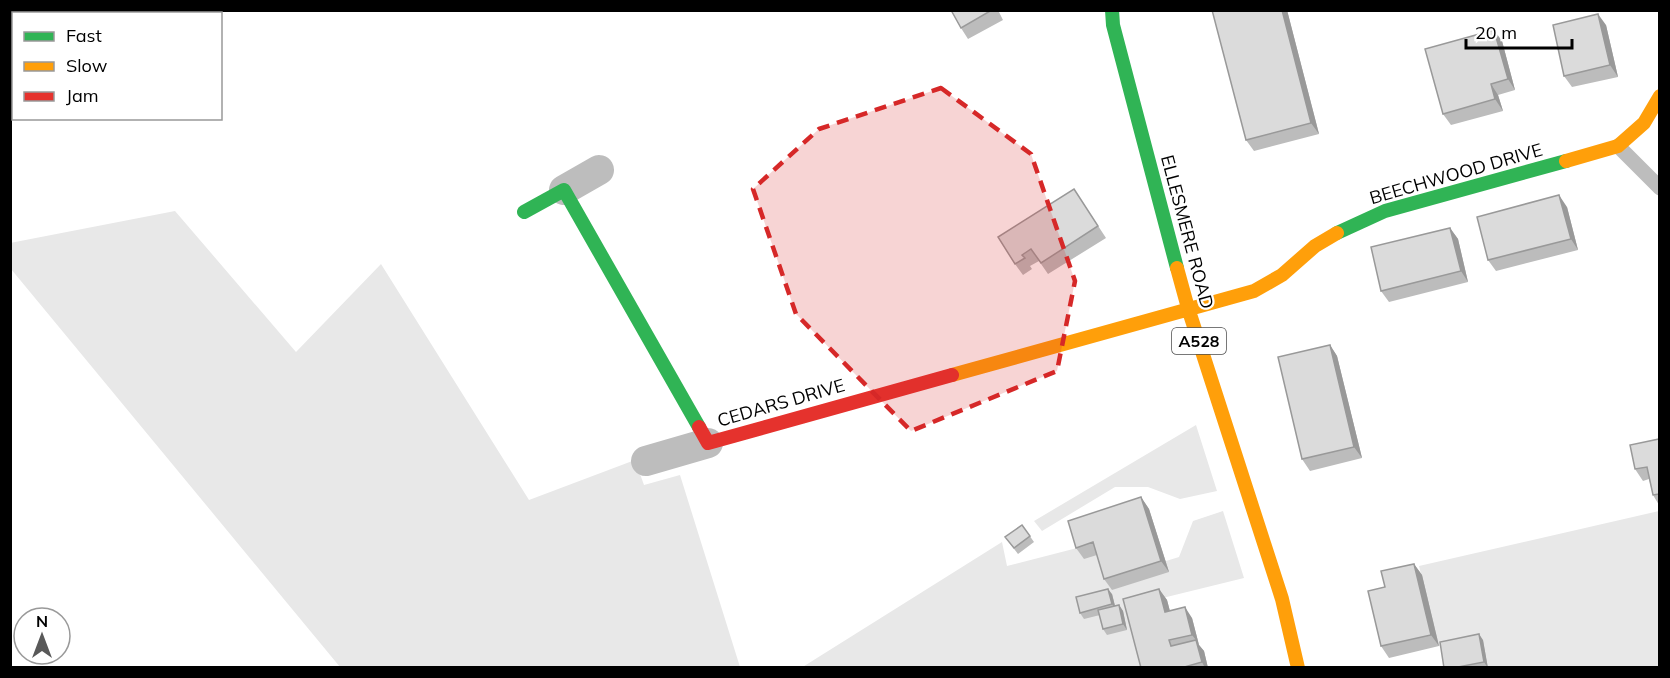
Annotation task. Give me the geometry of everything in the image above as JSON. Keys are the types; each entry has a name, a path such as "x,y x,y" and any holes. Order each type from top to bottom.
{"street":[{"name":"ELLESMERE ROAD","path":"1112,10 1116,36 1188,308 1282,599 1298,668"},
{"name":"BEECHWOOD DRIVE","path":"1188,308 1254,291 1282,275 1315,246 1345,228 1385,211 1618,146 1644,123 1659,96"},
{"path":"524,212 599,170"},
{"name":"CEDARS DRIVE","path":"564,190 708,442 1188,308"},
{"path":"646,461 708,442"}],"lane":[{"path":"1618,146 1659,188"}],"highlighted area":[{"path":"941,88 1031,154 1075,281 1057,371 911,431 796,314 753,189 819,129"}],"shaded area":[{"path":"175,211 296,352 381,264 529,500 635,460 644,485 680,475 740,667 340,667 11,269 10,243"},
{"path":"1196,425 1217,491 1180,499 1148,487 1115,487 1042,531 1034,521"},
{"path":"1223,511 1244,578 1130,606 1146,667 801,668 1002,542 1007,566 1081,547 1100,553 1166,561 1179,557 1193,521"},
{"path":"1659,511 1659,667 1488,667 1483,640 1444,648 1439,646 1419,566"}],"building":[{"path":"951,10 992,10 961,28"},
{"path":"1212,10 1282,10 1311,123 1246,140"},
{"path":"1598,14 1610,65 1564,76 1553,25"},
{"path":"1494,30 1508,79 1491,84 1495,99 1443,114 1425,49"},
{"path":"1074,189 1098,226 1041,263 1031,249 1022,255 1025,258 1015,264 998,237"},
{"path":"1559,195 1571,239 1488,260 1477,217"},
{"path":"1450,228 1461,271 1381,291 1371,247"},
{"path":"1330,345 1354,447 1302,459 1278,357"},
{"path":"1659,439 1659,494 1653,495 1647,467 1635,469 1630,445"},
{"path":"1141,497 1161,561 1104,579 1093,542 1076,548 1068,521"},
{"path":"1022,525 1030,536 1014,548 1005,537"},
{"path":"1414,564 1431,635 1381,646 1368,591 1385,587 1381,571"},
{"path":"1108,589 1112,604 1080,613 1076,597"},
{"path":"1159,589 1165,612 1185,607 1192,635 1169,640 1171,646 1196,640 1202,662 1181,668 1141,668 1123,599"},
{"path":"1119,605 1123,624 1103,629 1098,610"},
{"path":"1479,634 1484,662 1444,668 1440,642"}],"traffic: fast":[{"path":"1112,10 1113,25 1177,268"},
{"path":"1337,233 1385,211 1566,161"},
{"path":"524,212 564,190 699,427"}],"traffic: slow":[{"path":"1566,161 1618,146 1644,123 1660,96"},
{"path":"952,375 1254,291 1282,275 1315,246 1337,233"},
{"path":"1177,268 1282,599 1298,668"}],"traffic: jam":[{"path":"699,427 708,443 952,375"}]}
